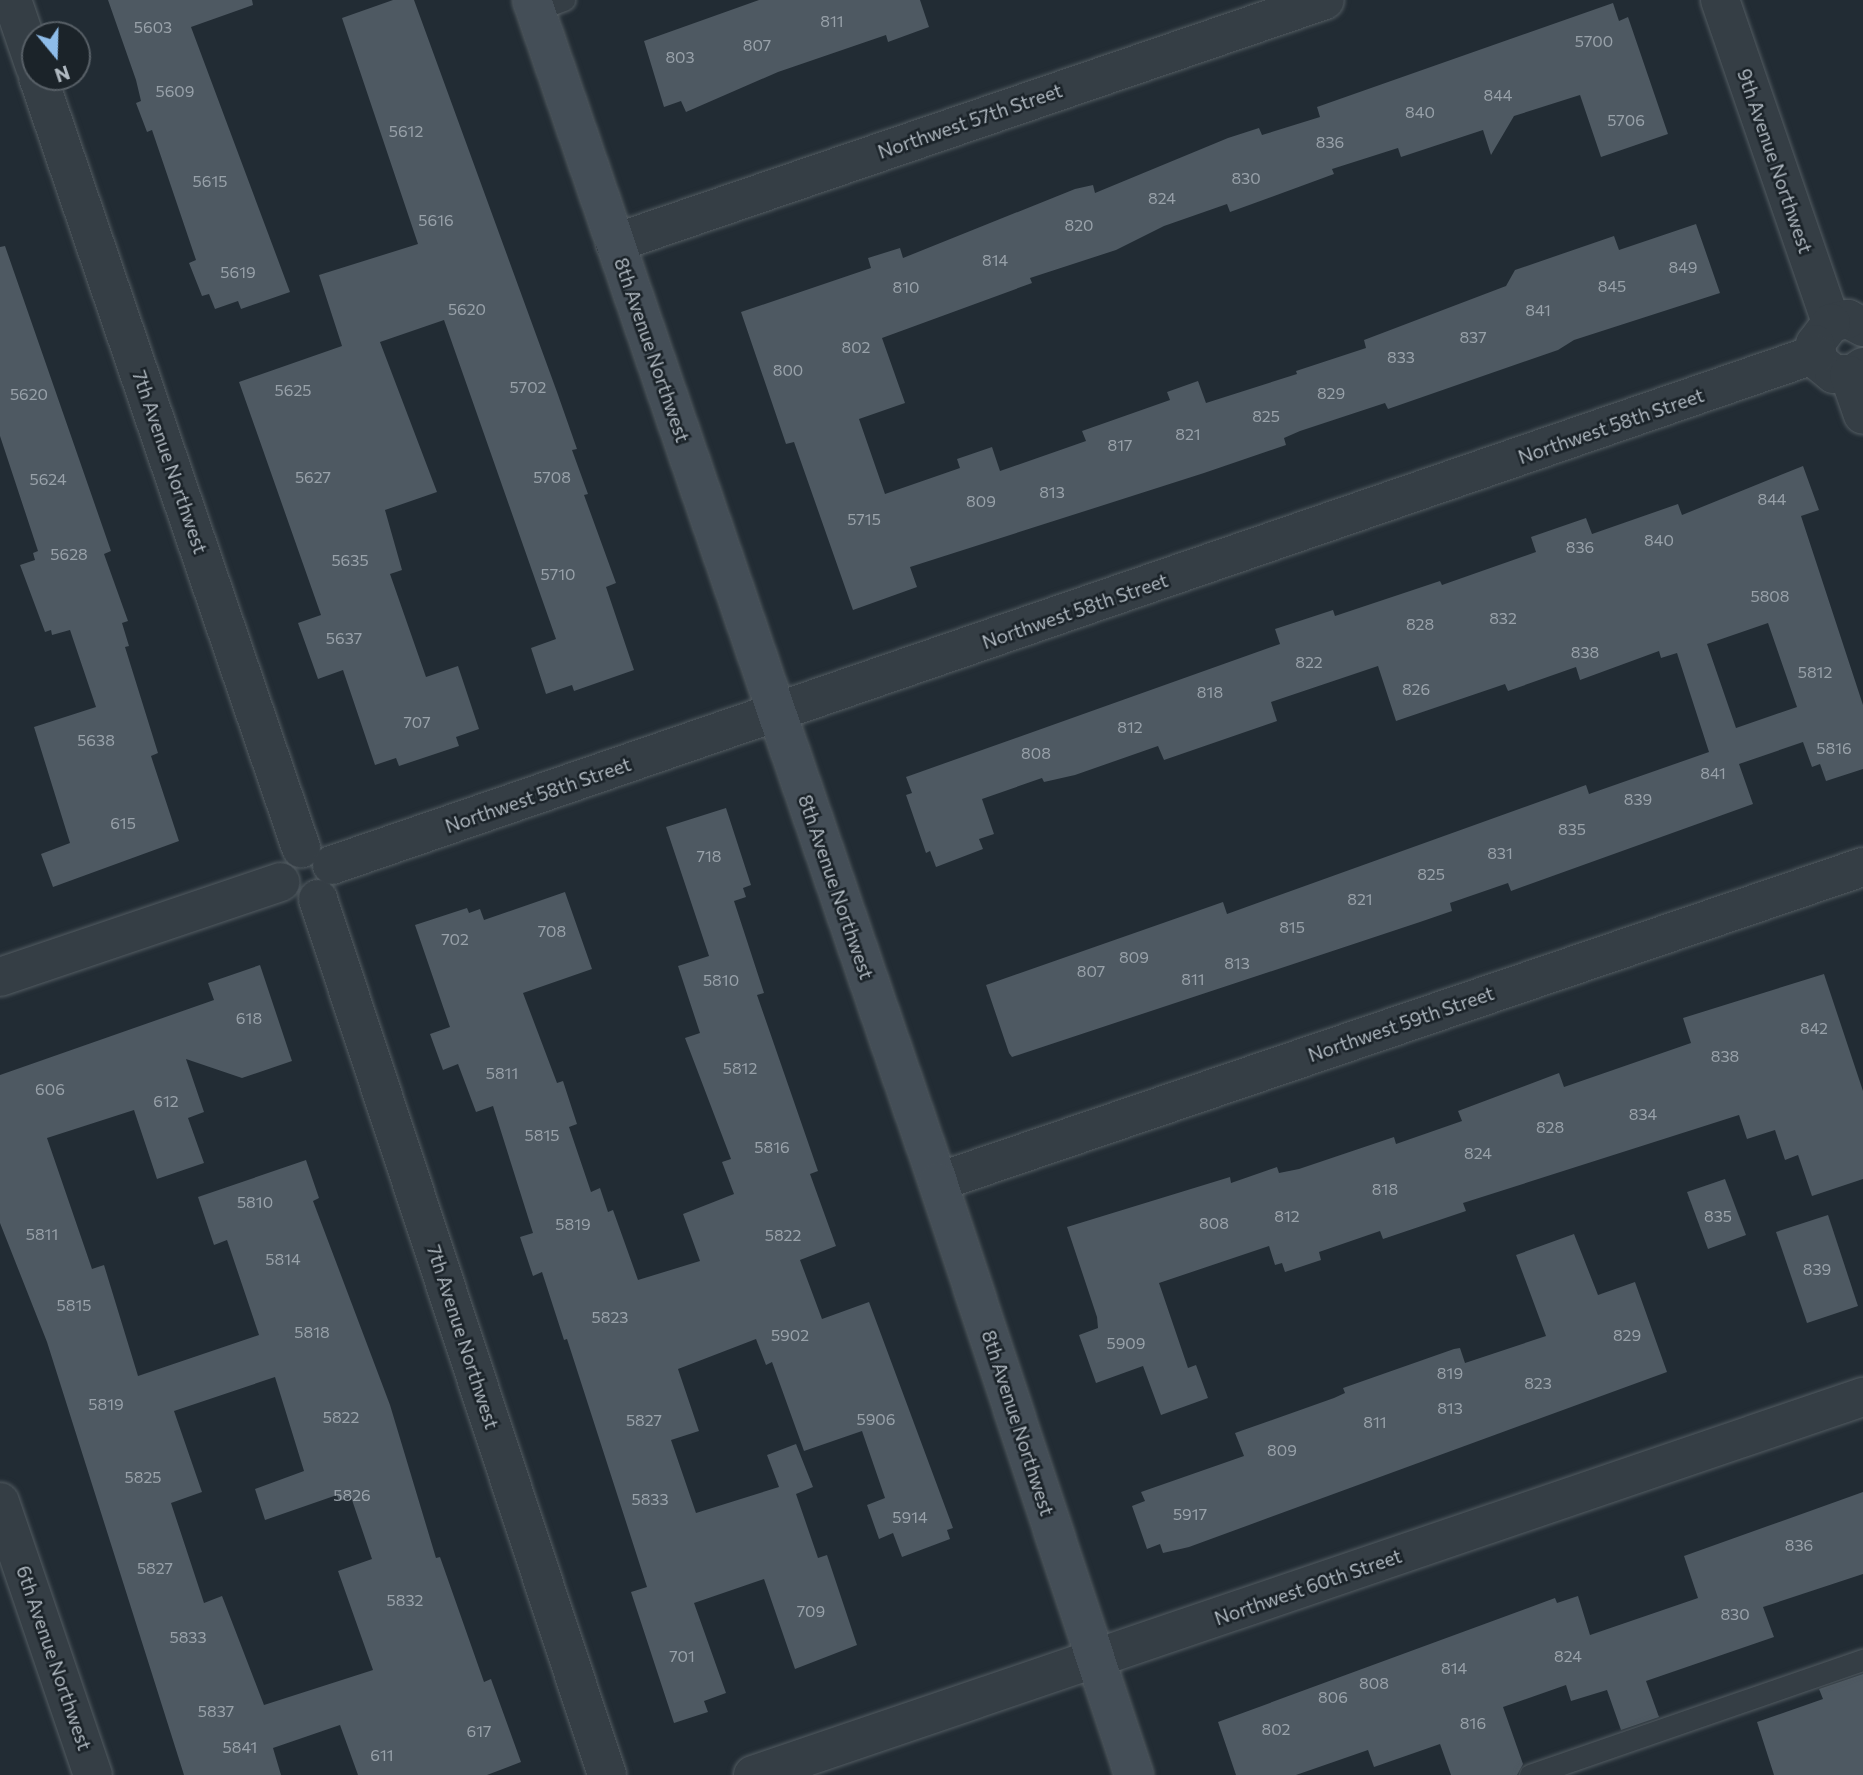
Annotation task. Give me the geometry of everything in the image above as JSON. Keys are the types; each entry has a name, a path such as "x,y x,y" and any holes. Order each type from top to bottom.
{"main road":[{"name":"8th Avenue Northwest","path":"544,3 615,243 939,1182 1134,1775"}],"street":[{"path":"12,0 21,26"},
{"name":"Northwest 57th Street","path":"615,243 1325,0"},
{"name":"9th Avenue Northwest","path":"1720,0 1836,334"},
{"name":"7th Avenue Northwest","path":"43,91 317,871 607,1775"},
{"path":"1836,334 1826,370 1856,371 1863,415"},
{"name":"Northwest 58th Street","path":"317,871 776,714 1836,334"},
{"path":"0,977 280,882 281,864 317,871"},
{"name":"Northwest 59th Street","path":"939,1182 1863,867"},
{"name":"Northwest 60th Street","path":"753,1775 1863,1397"},
{"name":"6th Avenue Northwest","path":"0,1502 93,1775"}],"lane":[{"path":"1530,1775 1863,1660"}],"building":[{"path":"108,0 252,0 253,5 191,27 290,292 241,309 238,301 215,309 209,294 202,296 189,263 196,260 152,130 147,132 136,103 141,101 136,80"},
{"path":"393,0 414,0 557,392 577,449 572,450 588,494 584,495 616,583 606,587 634,670 574,691 572,685 546,694 531,648 556,639 444,320 380,342 437,492 385,510 402,570 390,574 426,677 458,666 479,729 456,737 459,746 399,766 396,758 375,765 343,670 318,679 298,623 321,615 239,382 342,346 319,275 418,244 342,18"},
{"path":"759,0 920,0 929,27 888,42 886,35 778,72 686,112 681,101 664,107 644,41"},
{"path":"1613,3 1619,21 1628,17 1668,134 1601,157 1580,95 1514,116 1491,155 1483,130 1401,157 1398,148 1332,169 1334,174 1230,212 1227,204 1164,226 1116,250 1030,278 1032,283 882,338 905,403 859,419 885,494 960,468 957,459 992,447 1000,471 1086,441 1082,431 1170,400 1167,392 1198,381 1206,403 1297,374 1296,371 1366,348 1364,340 1506,286 1515,270 1614,236 1619,250 1696,224 1720,293 1574,340 1558,350 1388,409 1385,403 1300,431 1284,438 1286,445 1204,473 910,567 917,587 853,610 794,442 786,444 741,312 871,268 868,258 900,248 903,258 1075,189 1093,185 1095,193 1228,138 1259,128 1262,135 1320,117 1317,107"},
{"path":"5,246 111,551 104,554 128,621 122,623 129,646 125,647 158,753 151,756 179,841 53,887 41,854 70,843 34,727 96,707 70,630 52,635 51,630 45,632 20,565 35,560 33,553 38,551 0,436 0,247"},
{"path":"1803,466 1819,510 1801,516 1863,705 1863,769 1826,781 1820,764 1812,767 1803,742 1739,764 1753,804 1511,891 1508,883 1450,903 1452,911 1012,1057 986,985 1223,902 1227,914 1586,785 1589,794 1709,752 1677,653 1661,658 1659,651 1580,680 1576,667 1508,691 1505,684 1396,721 1378,666 1271,702 1277,721 1164,760 1158,746 1075,775 1044,782 1042,778 982,799 994,834 979,839 983,849 936,867 930,851 926,853 906,795 912,793 906,777 1280,644 1275,629 1333,610 1335,616 1440,581 1442,585 1536,552 1531,537 1586,518 1592,534 1678,504 1682,515","holes":["1768,623 1797,707 1736,728 1707,644"]},
{"path":"726,808 751,885 743,888 746,897 734,901 764,993 757,995 818,1171 810,1174 836,1246 800,1260 822,1319 869,1302 953,1528 947,1530 950,1539 902,1557 893,1533 879,1539 867,1505 885,1498 862,1431 804,1451 772,1362 766,1365 756,1339 678,1369 699,1431 671,1440 696,1513 779,1487 767,1455 796,1444 813,1487 796,1494 818,1558 827,1555 857,1645 795,1669 764,1579 694,1603 726,1693 704,1701 708,1712 674,1723 631,1592 647,1587 567,1339 564,1340 542,1272 533,1276 520,1237 533,1233 493,1106 476,1112 458,1064 443,1070 430,1034 450,1027 415,925 467,908 469,913 480,909 484,920 565,892 592,969 523,993 557,1083 563,1081 577,1124 569,1127 591,1192 600,1188 608,1212 613,1210 638,1280 700,1261 683,1214 734,1194 722,1162 731,1159 685,1038 700,1033 678,966 709,956 666,827"},
{"path":"260,965 292,1061 242,1078 186,1059 204,1112 188,1118 204,1163 157,1179 134,1110 47,1138 92,1269 104,1265 138,1376 259,1335 227,1240 214,1245 198,1197 306,1160 319,1198 313,1201 390,1405 436,1558 440,1557 484,1682 491,1679 521,1762 487,1775 358,1775 340,1725 273,1748 281,1775 184,1775 47,1342 0,1223 0,1075 214,1000 208,983","holes":["275,1377 304,1471 255,1489 265,1520 337,1495 339,1501 351,1497 372,1559 338,1571 373,1670 264,1705 222,1596 204,1603 171,1503 202,1492 174,1411"]},
{"path":"1824,974 1863,1091 1863,1179 1812,1196 1798,1155 1785,1160 1775,1130 1747,1139 1739,1115 1463,1203 1466,1211 1383,1239 1380,1231 1319,1252 1321,1260 1285,1272 1282,1263 1275,1265 1269,1246 1159,1283 1188,1368 1196,1365 1208,1398 1161,1415 1143,1366 1096,1383 1079,1335 1098,1328 1097,1317 1067,1227 1230,1177 1231,1183 1277,1167 1279,1173 1299,1169 1394,1137 1396,1144 1462,1121 1458,1111 1559,1073 1564,1087 1691,1043 1683,1018"},
{"path":"1725,1179 1746,1235 1708,1249 1687,1192"},
{"path":"1828,1215 1858,1306 1807,1323 1776,1232"},
{"path":"1574,1234 1598,1295 1635,1282 1667,1372 1189,1547 1163,1553 1160,1544 1147,1549 1132,1506 1145,1501 1141,1492 1244,1456 1235,1433 1334,1398 1345,1393 1343,1388 1454,1349 1460,1348 1465,1363 1546,1336 1516,1255"},
{"path":"1863,1492 1863,1574 1763,1607 1774,1637 1646,1681 1659,1717 1621,1730 1607,1690 1571,1701 1566,1685 1503,1707 1523,1764 1517,1775 1451,1775 1440,1744 1374,1767 1368,1750 1296,1775 1236,1775 1218,1722 1555,1598 1557,1603 1578,1596 1590,1635 1698,1598 1684,1556"},
{"path":"1863,1674 1863,1775 1774,1775 1757,1722 1823,1699 1819,1689"}]}
